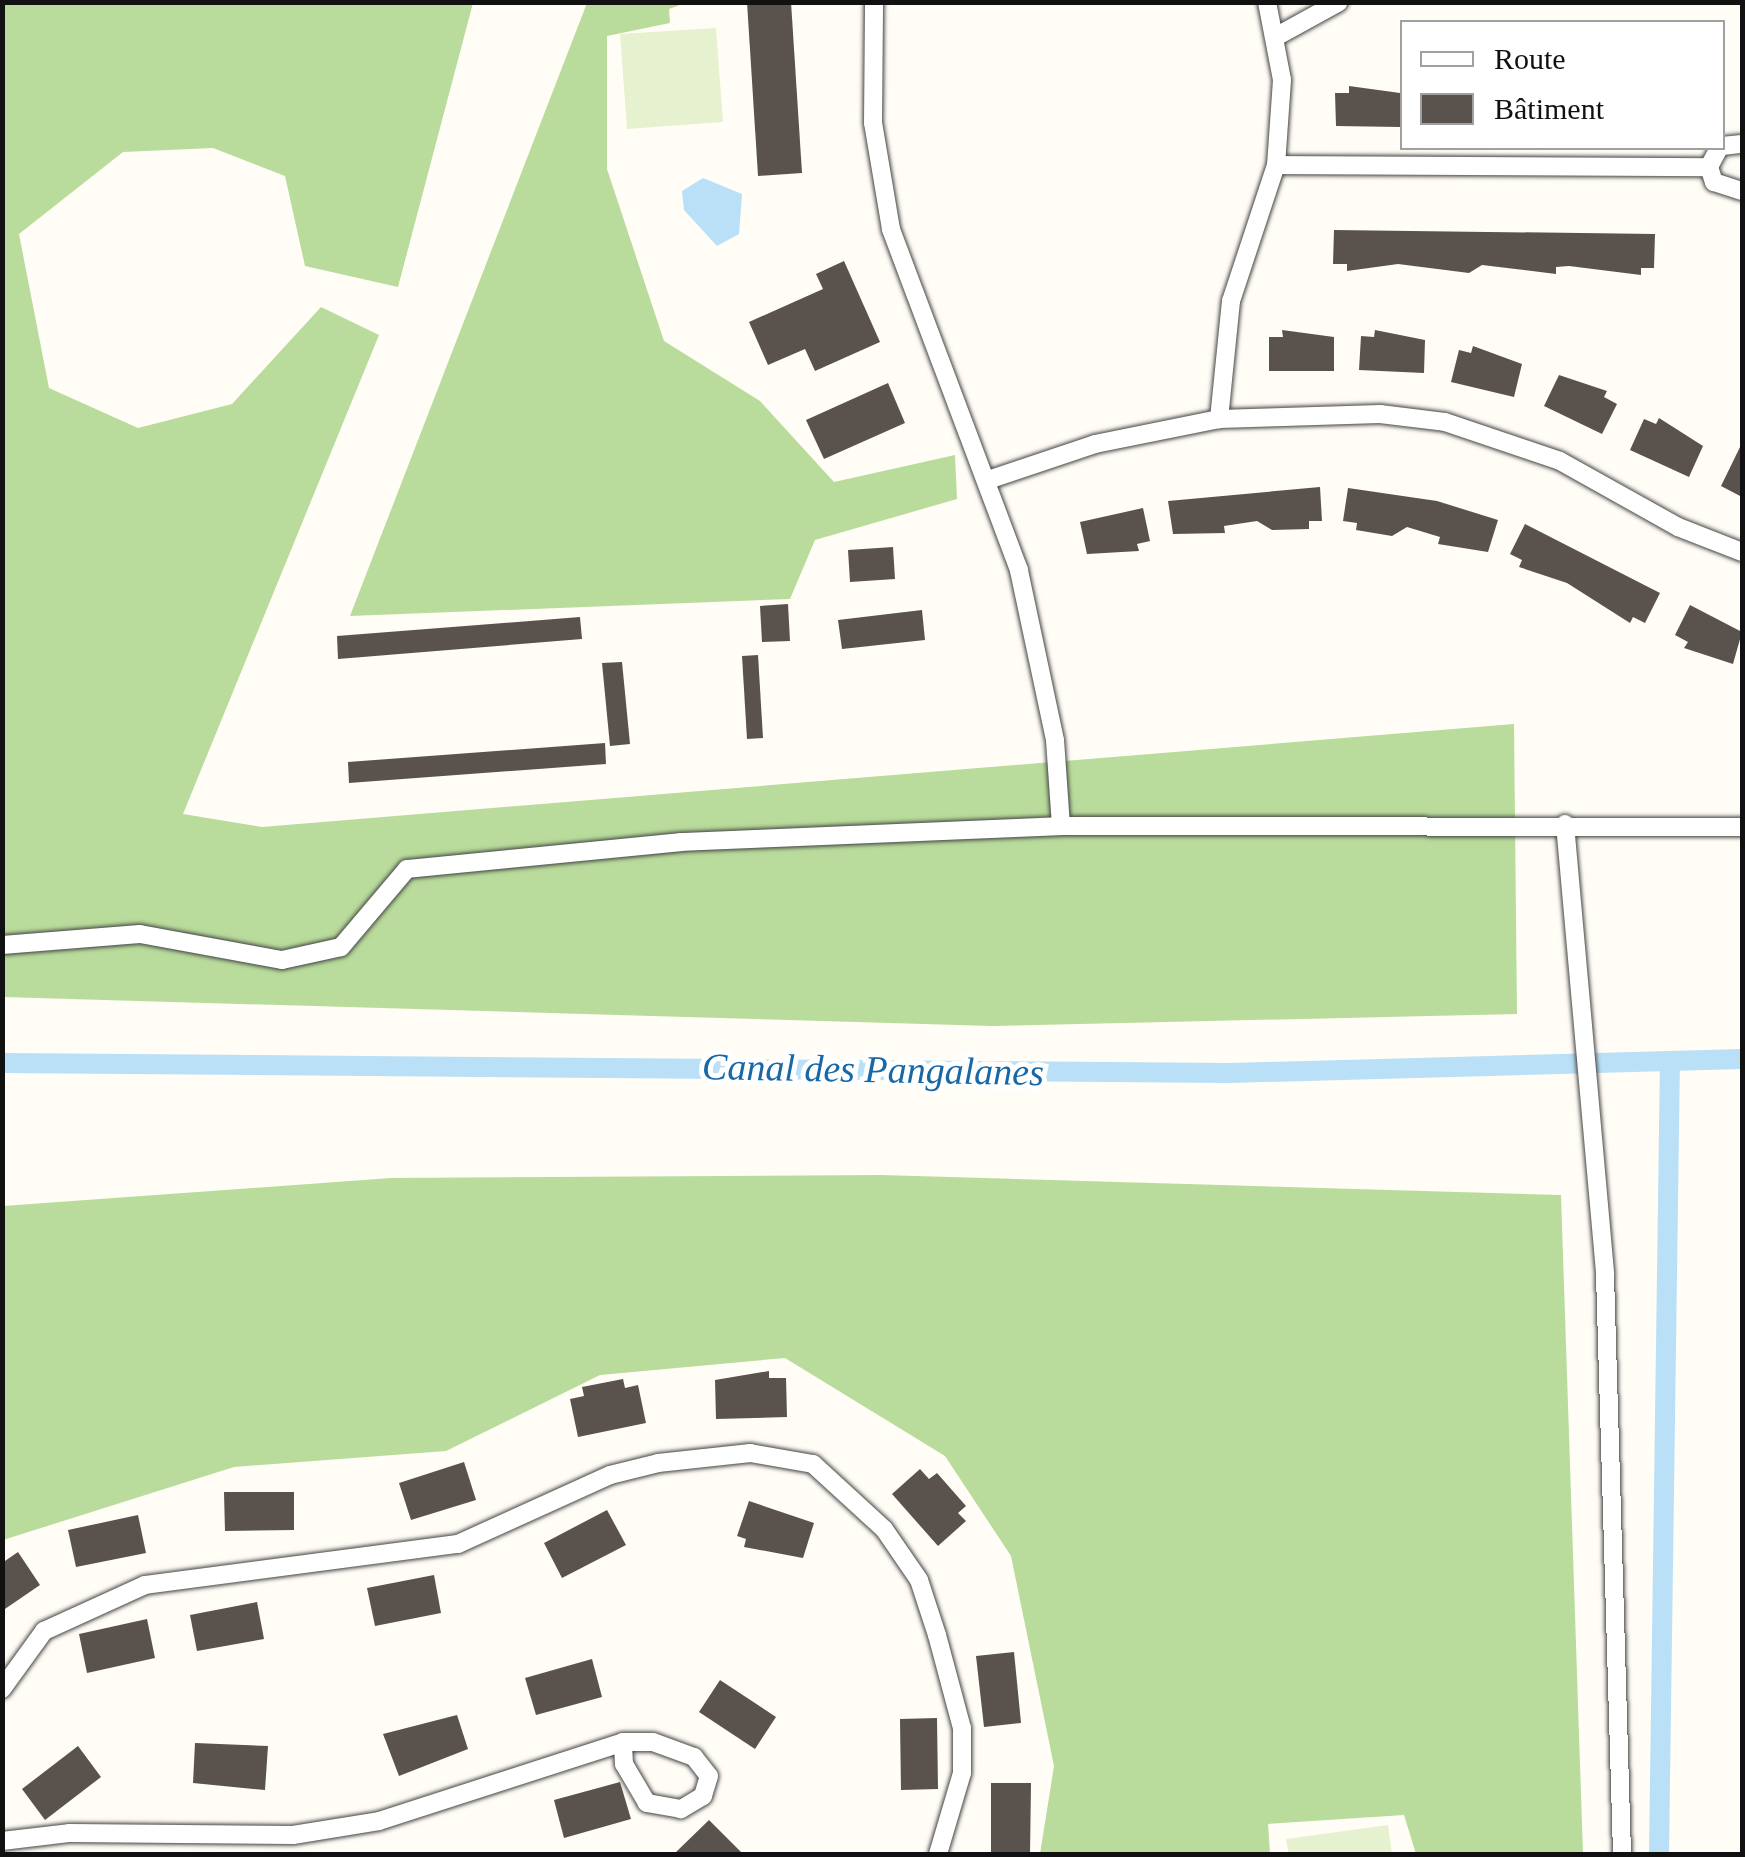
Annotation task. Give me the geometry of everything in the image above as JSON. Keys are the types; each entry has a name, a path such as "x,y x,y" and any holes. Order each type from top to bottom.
{"street":[{"path":"874,2 874,123 891,230 991,480 1038,650 1060,826"},
{"path":"1218,419 1231,301 1276,165 1280,35 1267,2"},
{"path":"1280,35 1339,2"},
{"path":"1709,167 1719,150"},
{"path":"1276,165 1709,167"},
{"path":"1709,167 1720,188 1742,191"},
{"path":"991,480 1095,444 1218,419 1380,414 1445,422 1560,461 1678,526 1742,552"},
{"path":"1566,824 1608,1334 1622,1854"},
{"path":"2,946 140,934 282,960 341,947 407,870 681,842 1060,826 1742,827"},
{"path":"2,1690 44,1632 145,1585 458,1544 610,1475 658,1463 750,1453 797,1461 849,1493 919,1580 962,1728 962,1773 938,1854"},
{"path":"2,1841 70,1834 293,1835 379,1821 623,1742 653,1742 694,1757 710,1776 704,1796 681,1809 647,1803 624,1764 623,1742"}],"green space":[{"path":"3,3 473,3 398,287 305,266 285,176 213,148 123,152 19,234 49,388 138,428 232,404 321,307 379,335 183,814 262,827 1514,724 1517,1014 992,1026 3,997"},
{"path":"587,3 685,3 669,9 670,23 607,36 607,169 664,341 760,401 834,482 955,455 957,499 815,540 790,599 350,616"},
{"path":"716,28 723,122 627,129 620,34"},
{"path":"881,1175 1561,1195 1583,1854 1416,1854 1404,1815 1268,1824 1270,1854 1040,1854 1054,1766 1011,1556 945,1456 785,1358 600,1375 446,1451 234,1467 3,1540 3,1206 391,1178"},
{"path":"1388,1825 1392,1854 1289,1854 1286,1839"}],"water":[{"path":"703,178 742,194 739,234 717,246 684,210 682,191"}],"building":[{"path":"747,2 791,2 802,173 758,176"},
{"path":"1349,86 1400,93 1400,127 1336,126 1335,93 1349,93"},
{"path":"1334,230 1655,234 1654,268 1641,268 1641,275 1569,266 1556,267 1556,274 1482,265 1469,273 1398,264 1347,271 1347,264 1333,264"},
{"path":"844,261 880,342 815,371 805,349 768,365 749,322 823,289 816,274"},
{"path":"1282,330 1334,337 1334,371 1269,371 1269,337 1283,337"},
{"path":"1375,330 1425,340 1424,373 1359,370 1361,336 1374,337"},
{"path":"1473,346 1522,364 1514,397 1451,382 1459,350 1471,353"},
{"path":"1559,375 1607,391 1604,397 1617,404 1602,434 1544,406"},
{"path":"888,383 905,423 824,459 806,420"},
{"path":"1659,418 1703,446 1689,477 1630,450 1644,419 1656,424"},
{"path":"1742,443 1742,497 1721,486"},
{"path":"1320,487 1322,521 1309,521 1309,529 1272,530 1257,521 1224,526 1225,533 1173,534 1168,501"},
{"path":"1348,488 1437,501 1498,520 1488,552 1438,544 1440,537 1407,527 1392,536 1356,530 1357,523 1343,521"},
{"path":"1143,508 1150,541 1137,544 1139,551 1087,554 1080,522"},
{"path":"1525,524 1660,593 1645,623 1633,617 1630,623 1567,583 1519,567 1522,560 1510,554"},
{"path":"893,547 895,579 850,582 848,550"},
{"path":"788,604 790,641 762,642 760,606"},
{"path":"1690,605 1742,632 1733,664 1684,648 1688,642 1675,635"},
{"path":"922,610 925,640 842,649 838,620"},
{"path":"580,617 582,639 338,659 337,636"},
{"path":"758,655 763,738 747,739 742,656"},
{"path":"622,662 630,744 610,746 602,663"},
{"path":"605,743 606,764 349,783 348,762"},
{"path":"769,1371 769,1378 786,1378 787,1417 716,1419 715,1380"},
{"path":"623,1379 625,1388 638,1385 646,1423 578,1437 570,1399 584,1396 582,1387"},
{"path":"464,1462 476,1500 411,1520 399,1483"},
{"path":"920,1469 929,1479 937,1473 966,1506 958,1513 966,1521 938,1546 892,1494"},
{"path":"224,1492 294,1492 294,1530 225,1531"},
{"path":"749,1501 814,1523 803,1558 744,1547 746,1539 737,1536"},
{"path":"607,1510 626,1545 562,1578 544,1543"},
{"path":"138,1515 146,1553 76,1567 68,1530"},
{"path":"18,1552 40,1585 2,1611 2,1563"},
{"path":"434,1575 441,1613 375,1626 367,1588"},
{"path":"257,1602 264,1639 197,1651 190,1615"},
{"path":"147,1619 155,1658 87,1673 79,1634"},
{"path":"1014,1652 1021,1723 984,1727 976,1656"},
{"path":"592,1659 602,1697 536,1715 525,1678"},
{"path":"720,1680 776,1717 755,1749 699,1712"},
{"path":"457,1715 468,1749 399,1776 383,1734"},
{"path":"937,1718 938,1789 901,1790 900,1719"},
{"path":"195,1743 268,1746 265,1790 193,1783"},
{"path":"78,1746 101,1777 45,1820 22,1789"},
{"path":"620,1782 631,1819 564,1838 554,1800"},
{"path":"991,1783 1031,1783 1030,1854 991,1854"},
{"path":"709,1820 743,1854 674,1854"}],"waterway":[{"name":"Canal des Pangalanes","path":"2,1063 1230,1073 1742,1059"},
{"path":"1659,1854 1670,1061"}]}
